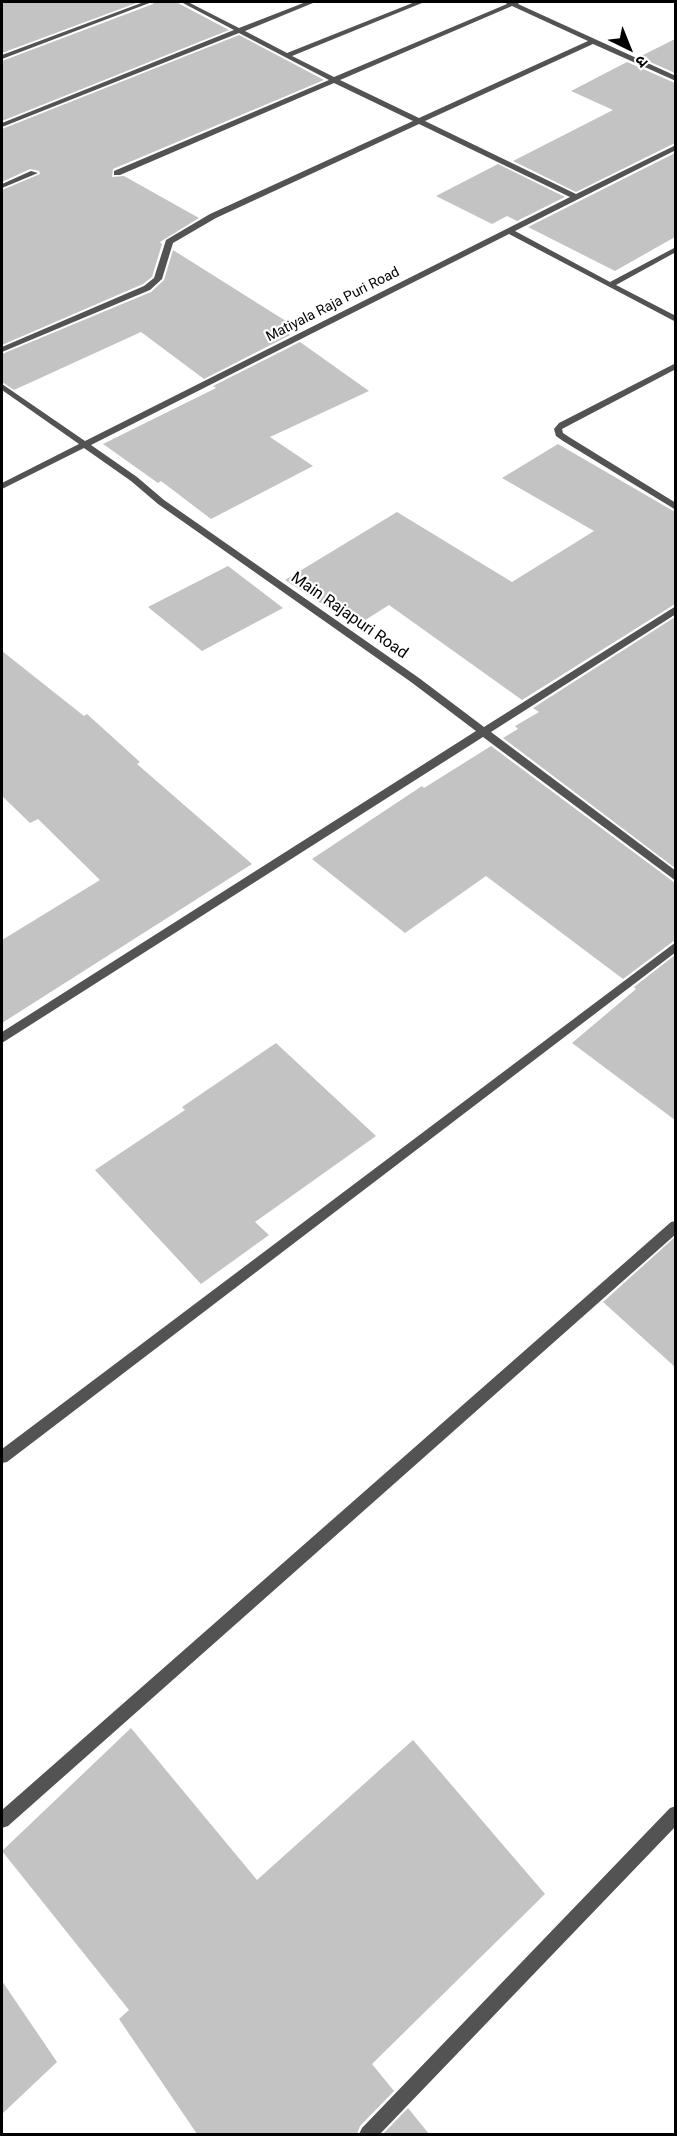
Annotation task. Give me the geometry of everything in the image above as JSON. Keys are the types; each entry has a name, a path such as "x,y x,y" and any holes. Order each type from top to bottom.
{"street":[{"path":"2,57 149,2"},
{"path":"184,2 334,80 576,197"},
{"path":"2,125 311,2"},
{"path":"288,55 420,2"},
{"path":"117,173 512,2 675,79"},
{"path":"2,350 147,288 158,279 169,243 213,216 593,41"},
{"name":"Matiyala Raja Puri Road","path":"2,486 675,147"},
{"path":"2,186 34,173"},
{"path":"509,231 675,320"},
{"path":"610,285 675,249"},
{"path":"675,365 558,429 559,434 566,439 675,507"},
{"name":"Main Rajapuri Road","path":"2,386 134,478 161,502 415,680 675,877"},
{"path":"2,1038 675,609"},
{"path":"2,1457 675,946"},
{"path":"2,1820 675,1226"},
{"path":"368,2134 675,1814"}],"building":[{"path":"2,2 139,2 2,53"},
{"path":"154,2 176,2 229,30 2,121 2,61"},
{"path":"239,35 324,80 113,169 112,177 124,176 199,218 160,242 162,244 152,277 143,284 2,345 2,190 40,174 39,171 30,169 2,182 2,129"},
{"path":"675,39 675,73 639,57"},
{"path":"627,62 675,83 675,143 576,192 513,161 613,110 571,91"},
{"path":"675,153 675,237 615,271 528,227"},
{"path":"498,164 565,197 517,221 507,216 492,224 436,196"},
{"path":"173,250 297,328 287,333 290,335 204,379 141,332 14,390 2,382 2,354 151,292 164,280"},
{"path":"300,342 369,391 270,437 313,466 211,519 161,481 158,483 103,444 216,388 213,386"},
{"path":"558,444 675,512 675,604 522,700 389,605 356,626 285,580 397,512 512,582 594,531 502,478"},
{"path":"228,566 283,608 202,651 148,607"},
{"path":"675,617 675,868 503,738 518,729 515,726 539,712 533,708"},
{"path":"2,651 84,716 87,714 140,762 137,764 252,864 2,1023 2,940 100,880 38,819 30,823 2,796"},
{"path":"491,746 675,883 675,940 623,979 486,876 405,933 312,859 422,786 424,788"},
{"path":"675,955 675,1120 572,1043 636,989 634,987"},
{"path":"276,1043 376,1136 255,1222 269,1235 201,1284 95,1170 185,1110 182,1107"},
{"path":"675,1237 675,1367 603,1302"},
{"path":"131,1728 257,1880 413,1740 545,1894 372,2064 394,2091 360,2126 357,2134 197,2134 119,2019 129,2010 2,1851"},
{"path":"2,1981 57,2062 2,2114"},
{"path":"408,2108 429,2134 383,2134"}]}
